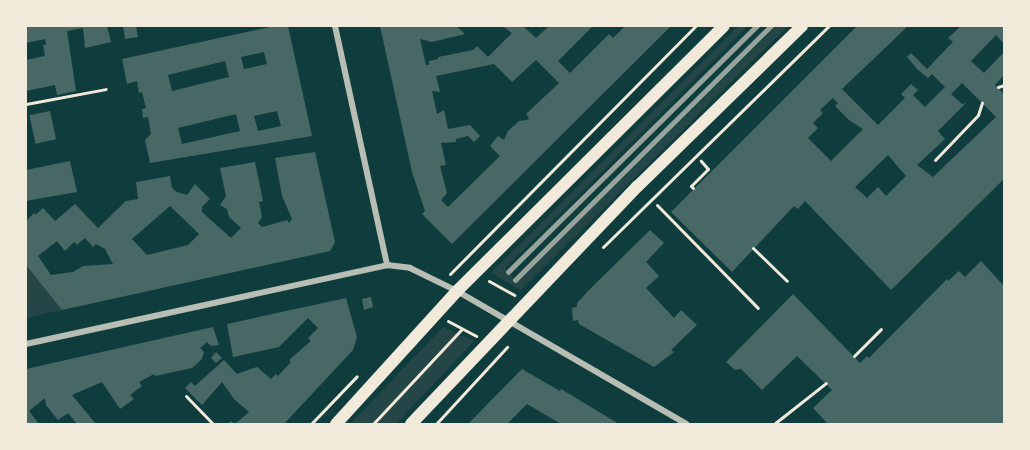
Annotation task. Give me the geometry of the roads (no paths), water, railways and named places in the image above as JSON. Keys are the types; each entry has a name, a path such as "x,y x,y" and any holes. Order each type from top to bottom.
{"main road":[{"path":"336,424 457,291 724,26"},
{"path":"411,424 638,186 802,26"}],"street":[{"path":"335,26 387,265"},
{"path":"26,344 387,265 410,268 457,291 686,424"}],"railway":[{"path":"508,272 757,26"},
{"path":"515,280 771,26"}]}
